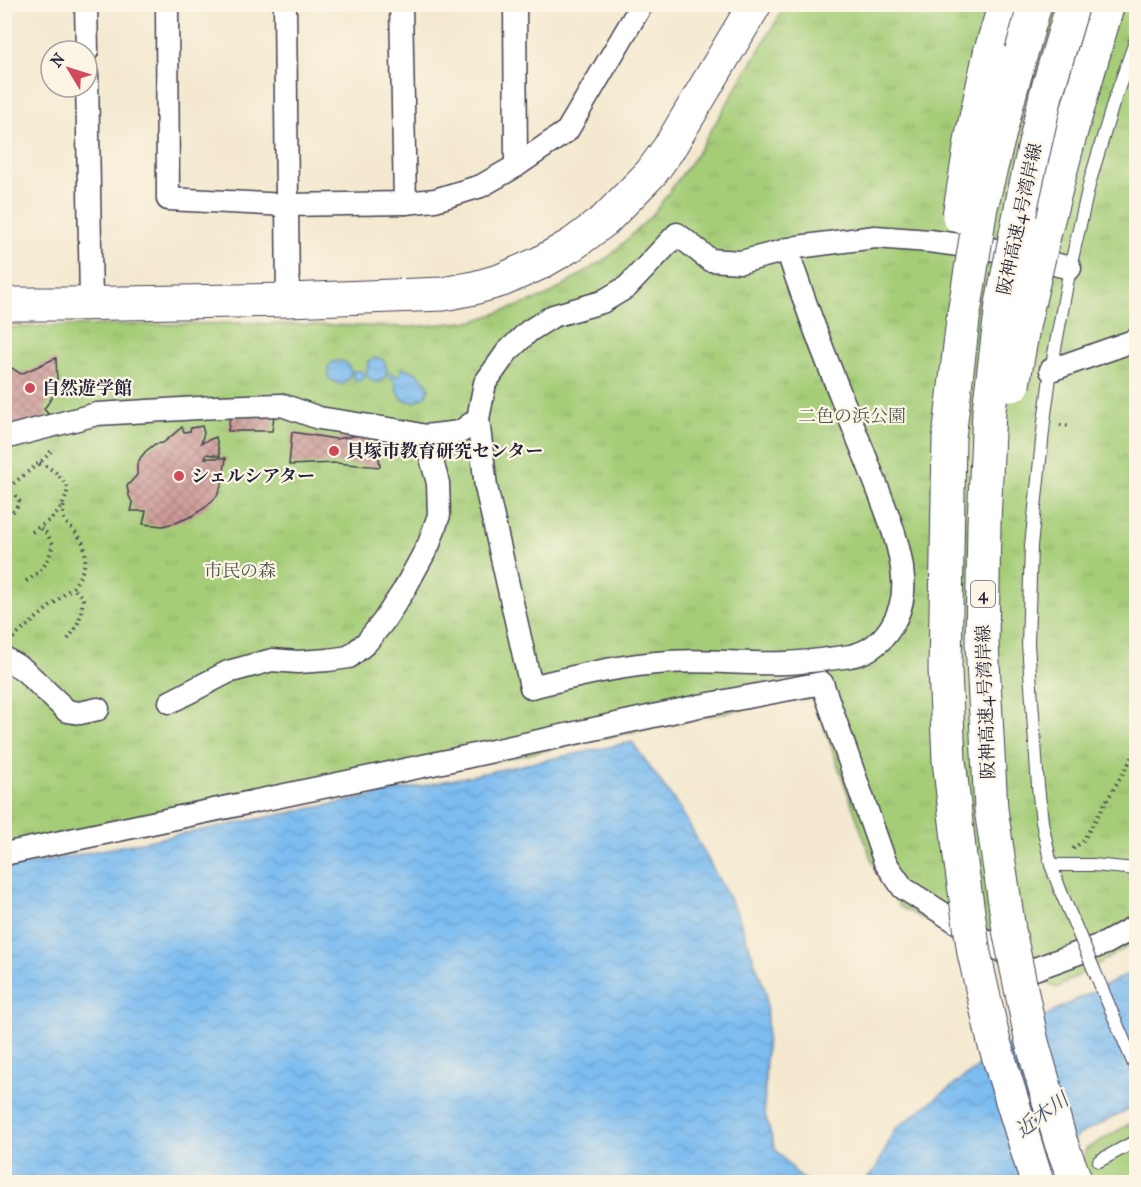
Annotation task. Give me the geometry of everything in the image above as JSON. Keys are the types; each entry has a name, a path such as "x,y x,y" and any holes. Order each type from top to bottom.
{"main road":[{"path":"4,304 288,300 443,294 502,280 540,264 573,244 605,220 651,174 755,4"},
{"path":"947,553 942,404 946,322 957,229 972,135 990,53 1005,4"},
{"name":"阪神高速4号湾岸線","path":"1035,4 981,207 963,320 949,438 945,669 949,760 970,932 994,1042 1037,1182"},
{"name":"阪神高速4号湾岸線","path":"1073,4 1046,95 1002,304 989,410 982,643 991,809 1009,930 1032,1042 1061,1143 1087,1172"},
{"path":"991,809 996,710 997,526 1008,413 1024,322 1045,231 1108,4"}],"street":[{"path":"86,4 87,39"},
{"path":"167,4 168,199 287,205 405,203 435,200 481,186 516,166 567,131 642,4"},
{"path":"285,4 288,300"},
{"path":"401,4 405,203"},
{"path":"515,4 516,166"},
{"path":"87,99 91,303"},
{"path":"787,249 801,292 886,511 900,557 904,579 902,601 895,621 868,651 851,656 787,663 671,662 613,668 531,687 486,487 478,419 485,383 507,352 529,331 554,316 602,302 627,287 677,234 710,260 741,262 787,249 875,237 929,241 1005,251 1070,268"},
{"path":"1051,370 1137,340"},
{"path":"4,438 97,414 216,407 282,405 319,418 425,436 460,432 478,419"},
{"path":"170,702 228,672 272,660 298,662 349,657 366,643 404,590 429,544 440,515 438,483 425,436"},
{"path":"4,658 24,670 67,711 80,713 98,709"},
{"path":"4,854 699,706 822,683 885,862 903,888 1032,970 1106,943 1137,926"}],"lane":[{"path":"1137,39 1113,104 1090,181 1070,268 1051,370 1031,546 1028,644 1038,786 1042,822 1051,865 1060,892 1137,1069"},
{"path":"1051,865 1094,864 1137,868"},
{"path":"1087,1172 1137,1141"}],"path":[{"path":"6,490 39,463 66,436 76,419"},
{"path":"1058,424 1072,426"},
{"path":"4,645 73,587 81,577 86,560 85,545 62,515 68,489 61,476 39,463"},
{"path":"4,520 16,509 19,501 14,493 6,490"},
{"path":"32,532 56,516 64,504"},
{"path":"26,581 42,570 50,556 53,544 39,527"},
{"path":"68,639 77,627 83,599 73,587"},
{"path":"1051,865 1083,841 1137,751"}],"green space":[{"name":"二色の浜公園","path":"786,5 1136,5 1136,942 1057,988 900,907 873,864 814,698 776,702 508,758 5,857 5,327 239,323 410,327 474,321 547,296 610,256 654,213 698,152"},
{"path":"1136,1120 1136,1182 1075,1182 1086,1149"}],"water":[{"path":"375,358 382,359 386,366 386,374 382,380 374,382 367,376 356,381 351,373 342,385 328,377 331,363 344,362 351,371 361,371 363,374 367,373 368,361"},
{"path":"402,368 415,372 423,379 429,387 426,396 414,402 404,400 396,389 395,380 388,376 390,372 396,376 400,375"},
{"path":"632,742 681,810 737,913 766,993 764,1111 775,1149 801,1178 809,1182 5,1182 5,869"},
{"name":"近木川","path":"1136,970 1136,1105 1077,1136 1050,1182 862,1182 872,1174 894,1130 1050,1013"}],"building":[{"name":"自然遊学館","path":"56,358 57,381 53,396 44,409 48,414 35,425 4,427 4,365 21,374"},
{"path":"230,416 274,416 272,431 228,431"},
{"name":"シェルシアター","path":"202,426 204,433 201,443 216,437 220,456 207,454 205,458 226,458 222,484 217,496 192,516 178,522 163,526 143,524 146,511 131,511 133,504 127,486 137,475 137,464 141,457 155,444 163,443 182,427 184,432"},
{"name":"貝塚市教育研究センター","path":"292,432 336,439 376,432 380,467 336,463 289,465"}],"place":[{"name":"自然遊学館","path":"30,388"},
{"name":"貝塚市教育研究センター","path":"334,451"},
{"name":"シェルシアター","path":"179,476"}],"park label":[{"name":"市民の森","path":"240,571"}]}
